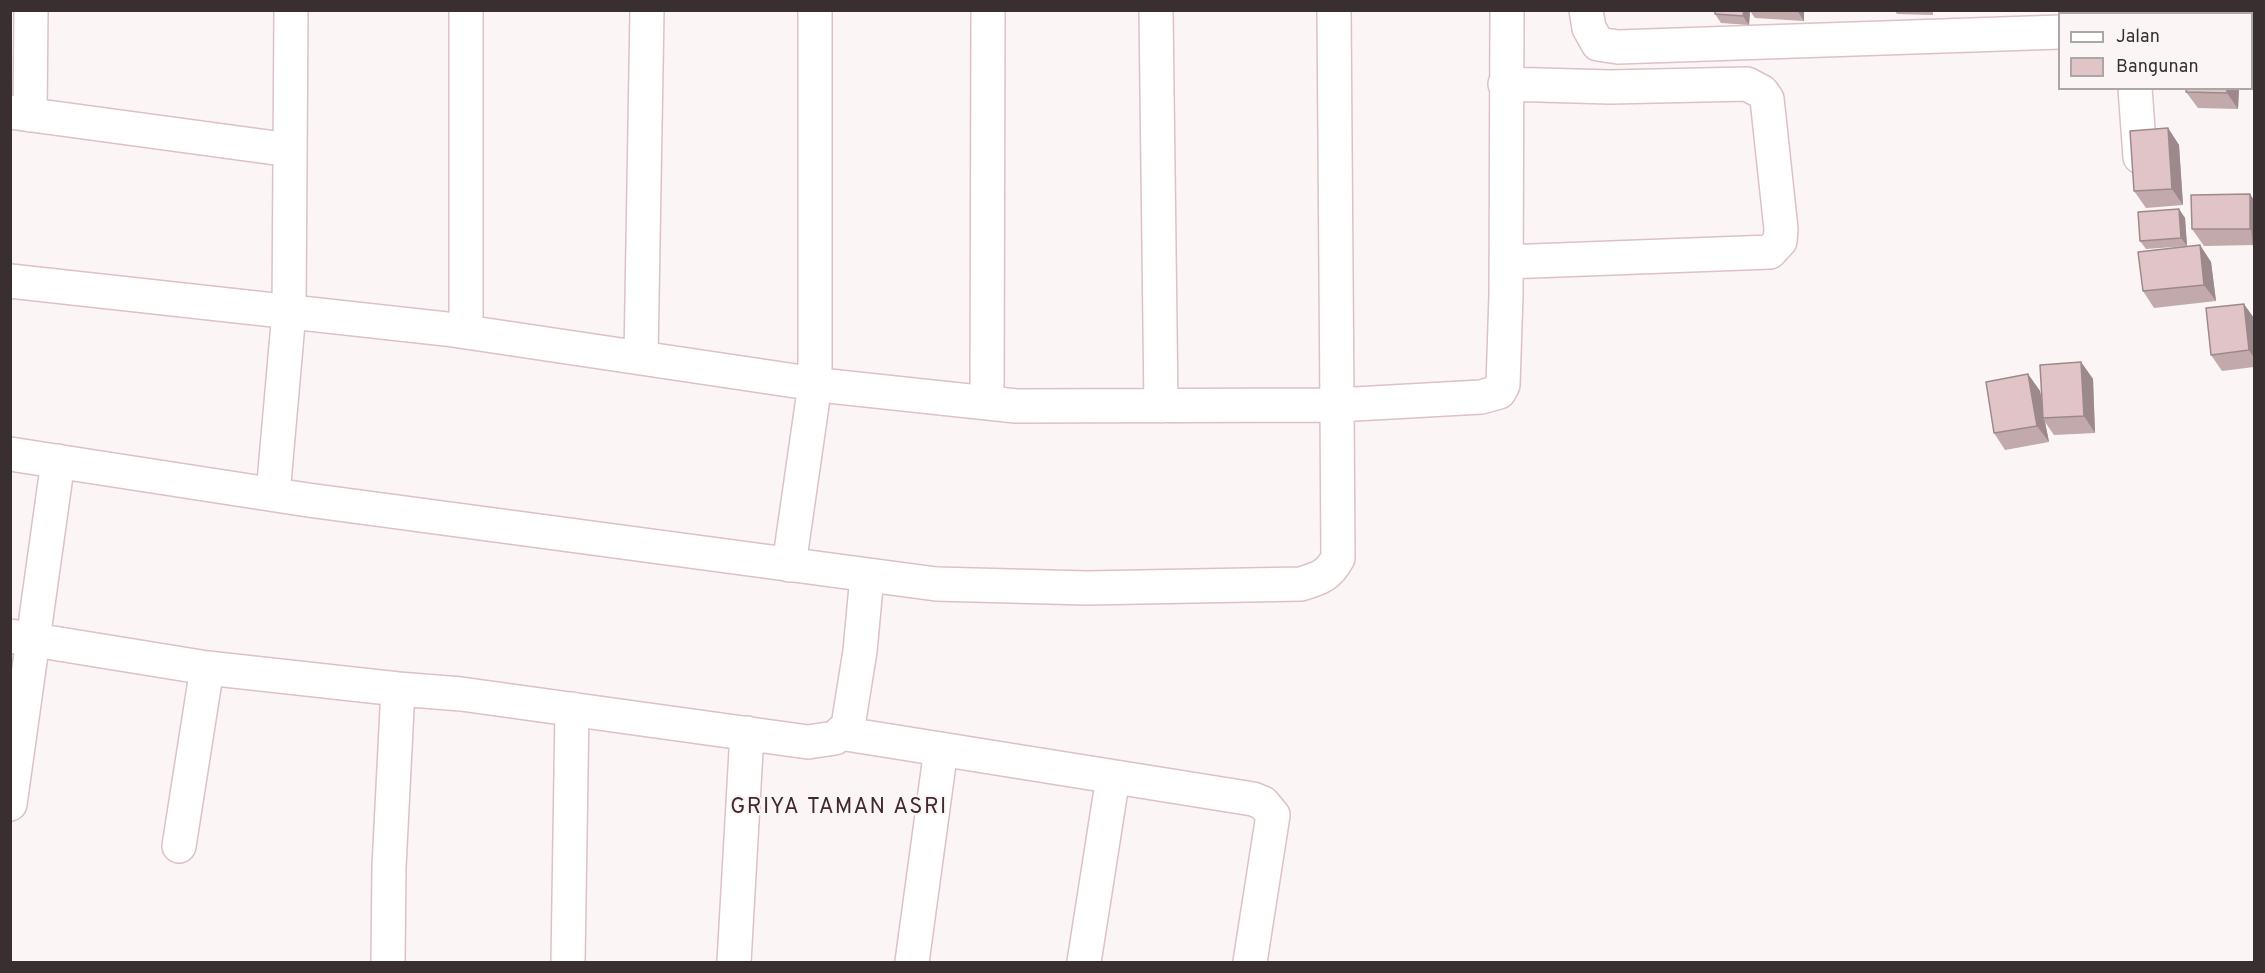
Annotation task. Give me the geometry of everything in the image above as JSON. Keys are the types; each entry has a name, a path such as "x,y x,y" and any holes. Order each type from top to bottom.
{"street":[{"path":"31,10 20,114 290,150"},
{"path":"273,494 289,312 291,10"},
{"path":"466,10 466,332"},
{"path":"641,358 647,10"},
{"path":"789,566 815,384 815,10"},
{"path":"987,10 987,403"},
{"path":"1156,10 1161,406"},
{"path":"10,454 273,494 789,566 936,584 1087,588 1301,584 1311,581 1331,570 1338,558 1334,10"},
{"path":"10,281 466,332 815,384 1016,406 1337,405 1473,398 1499,392 1503,385 1507,10"},
{"path":"1586,10 1589,28 1598,44 1618,47 2058,32"},
{"path":"1505,84 1610,87 1747,84 1755,87 1767,99 1781,229 1780,241 1770,252 1506,262"},
{"path":"2135,90 2140,157"},
{"path":"10,804 22,638 58,461"},
{"path":"22,638 207,668 461,694 808,742 835,738 848,726 860,651 867,576"},
{"path":"179,846 207,668"},
{"path":"388,963 389,867 398,689"},
{"path":"568,963 572,709"},
{"path":"734,963 747,733"},
{"path":"840,733 1253,799 1263,803 1273,815 1250,963"},
{"path":"912,963 941,749"},
{"path":"1084,963 1113,777"}],"building":[{"path":"1715,10 1744,10 1743,16 1715,14"},
{"path":"2186,90 2227,90 2227,93 2186,92"},
{"path":"2168,128 2172,189 2134,191 2130,131"},
{"path":"2250,194 2250,229 2192,229 2191,195"},
{"path":"2179,209 2181,238 2140,241 2138,212"},
{"path":"2200,245 2204,285 2143,291 2138,252"},
{"path":"2244,304 2249,350 2211,355 2206,308"},
{"path":"2081,362 2084,416 2043,418 2040,365"},
{"path":"2028,374 2037,426 1994,433 1986,382"}],"district":[{"name":"GRIYA TAMAN ASRI","path":"839,809"}]}
